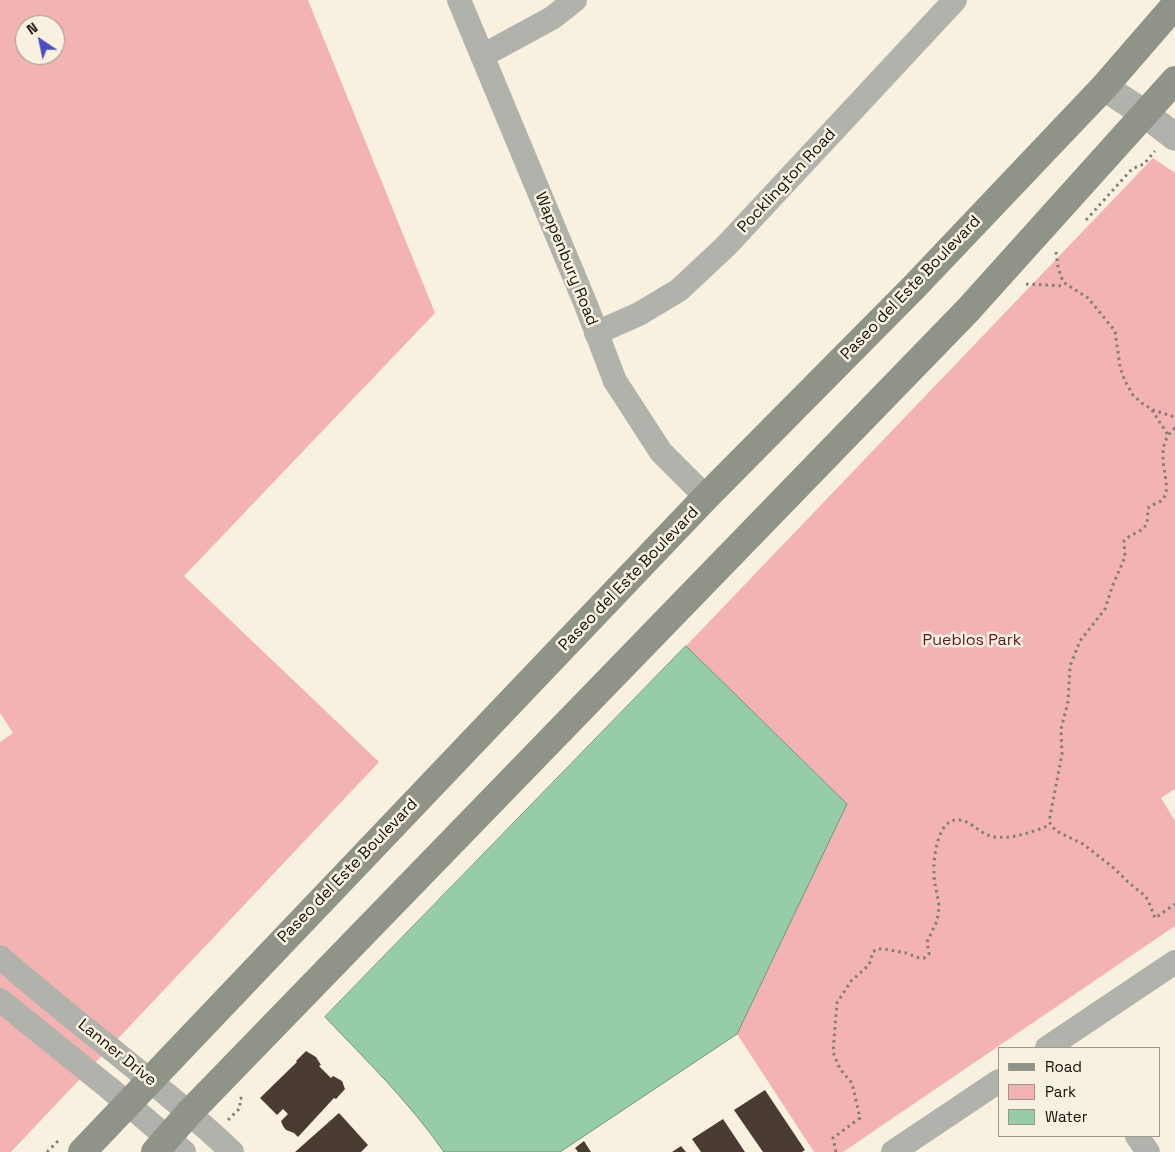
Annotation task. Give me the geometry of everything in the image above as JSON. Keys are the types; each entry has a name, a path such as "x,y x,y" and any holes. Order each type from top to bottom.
{"main road":[{"name":"Paseo del Este Boulevard","path":"82,1152 706,497 914,287 1104,87 1175,5"},
{"path":"169,1147 189,1113 968,310 1175,80"}],"street":[{"name":"Wappenbury Road","path":"459,0 615,381 661,452 706,497"},
{"path":"482,56 552,18 575,0"},
{"name":"Pocklington Road","path":"596,333 640,314 679,290 726,246 955,0"},
{"path":"1104,87 1145,114 1175,137"},
{"name":"Lanner Drive","path":"0,957 36,989 150,1079 232,1152"},
{"path":"1051,1047 1073,1041 1175,962"},
{"name":"Lanner Drive","path":"0,1000 128,1103 169,1147"},
{"path":"893,1152 998,1081"},
{"path":"1138,1137 1148,1152"}],"path":[{"path":"1056,252 1060,275 1066,286"},
{"path":"1026,284 1066,286 1088,298 1112,326 1116,336 1120,367 1133,395 1151,408 1175,417"},
{"path":"1151,408 1168,435"},
{"path":"1050,825 1062,754 1062,729 1068,702 1070,666 1080,641 1105,609 1125,557 1124,540 1143,529 1149,507 1161,501 1164,497 1166,489 1164,443 1168,435 1175,428"},
{"path":"836,1152 833,1138 860,1118 852,1083 840,1070 833,1052 837,1003 851,981 869,965 873,952 876,949 906,953 919,958 926,957 929,954 927,942 939,914 934,875 935,850 943,829 951,821 958,819 985,834 1003,837 1027,834 1050,825"},
{"path":"1050,825 1059,832 1083,844 1116,868 1128,882 1146,897 1155,918 1175,904"}],"green space":[{"path":"0,0 308,0 435,313 184,576 379,762 11,1152 0,1152 0,742 13,733 0,713"},
{"name":"Pueblos Park","path":"1153,158 1175,173 1175,789 1161,798 1175,821 1175,926 843,1152 814,1152 737,1034 847,804 686,646"}],"water":[{"path":"686,646 847,804 737,1034 560,1152 444,1152 417,1116 325,1017"}],"building":[{"path":"306,1051 316,1057 321,1065 319,1066 331,1078 333,1076 342,1081 345,1089 336,1099 334,1098 298,1137 283,1126 281,1121 288,1114 283,1109 277,1115 260,1098"},
{"path":"765,1090 805,1150 802,1152 763,1152 734,1110"},
{"path":"339,1113 368,1145 361,1152 295,1152"},
{"path":"723,1119 745,1152 701,1152 692,1139"},
{"path":"584,1141 591,1152 578,1152 575,1148"},
{"path":"681,1146 686,1152 672,1152"}]}
